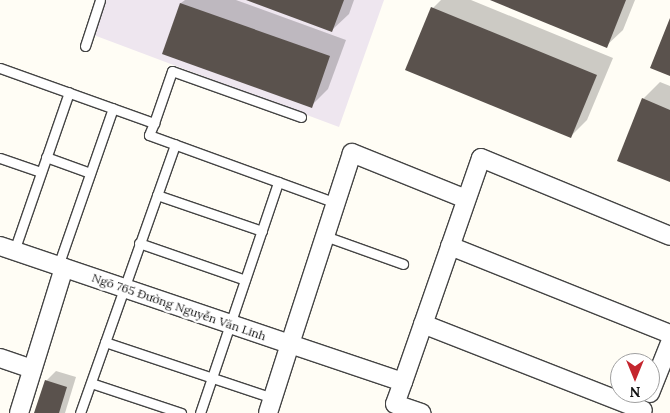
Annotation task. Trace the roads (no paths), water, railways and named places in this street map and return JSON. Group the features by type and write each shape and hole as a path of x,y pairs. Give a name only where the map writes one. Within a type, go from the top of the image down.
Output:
{"street":[{"path":"270,406 352,153 466,199"},
{"path":"421,413 395,404 481,158 670,236"},
{"path":"450,246 670,334"},
{"name":"Ngõ 765 Đường Nguyễn Văn Linh","path":"7,249 403,382"},
{"path":"19,413 61,267"},
{"path":"423,324 642,412"},
{"path":"660,368 670,343"},
{"path":"0,358 32,369"}],"lane":[{"path":"85,46 100,0"},
{"path":"0,68 154,123"},
{"path":"301,117 172,71 149,135 336,203"},
{"path":"7,249 41,172 69,92"},
{"path":"61,267 90,173 113,108"},
{"path":"80,413 175,144"},
{"path":"46,157 90,173"},
{"path":"0,158 41,172"},
{"path":"200,413 278,182"},
{"path":"157,195 262,231"},
{"path":"325,236 402,264"},
{"path":"139,243 245,280"},
{"path":"105,342 212,378 270,406"},
{"path":"91,383 181,413"}]}
